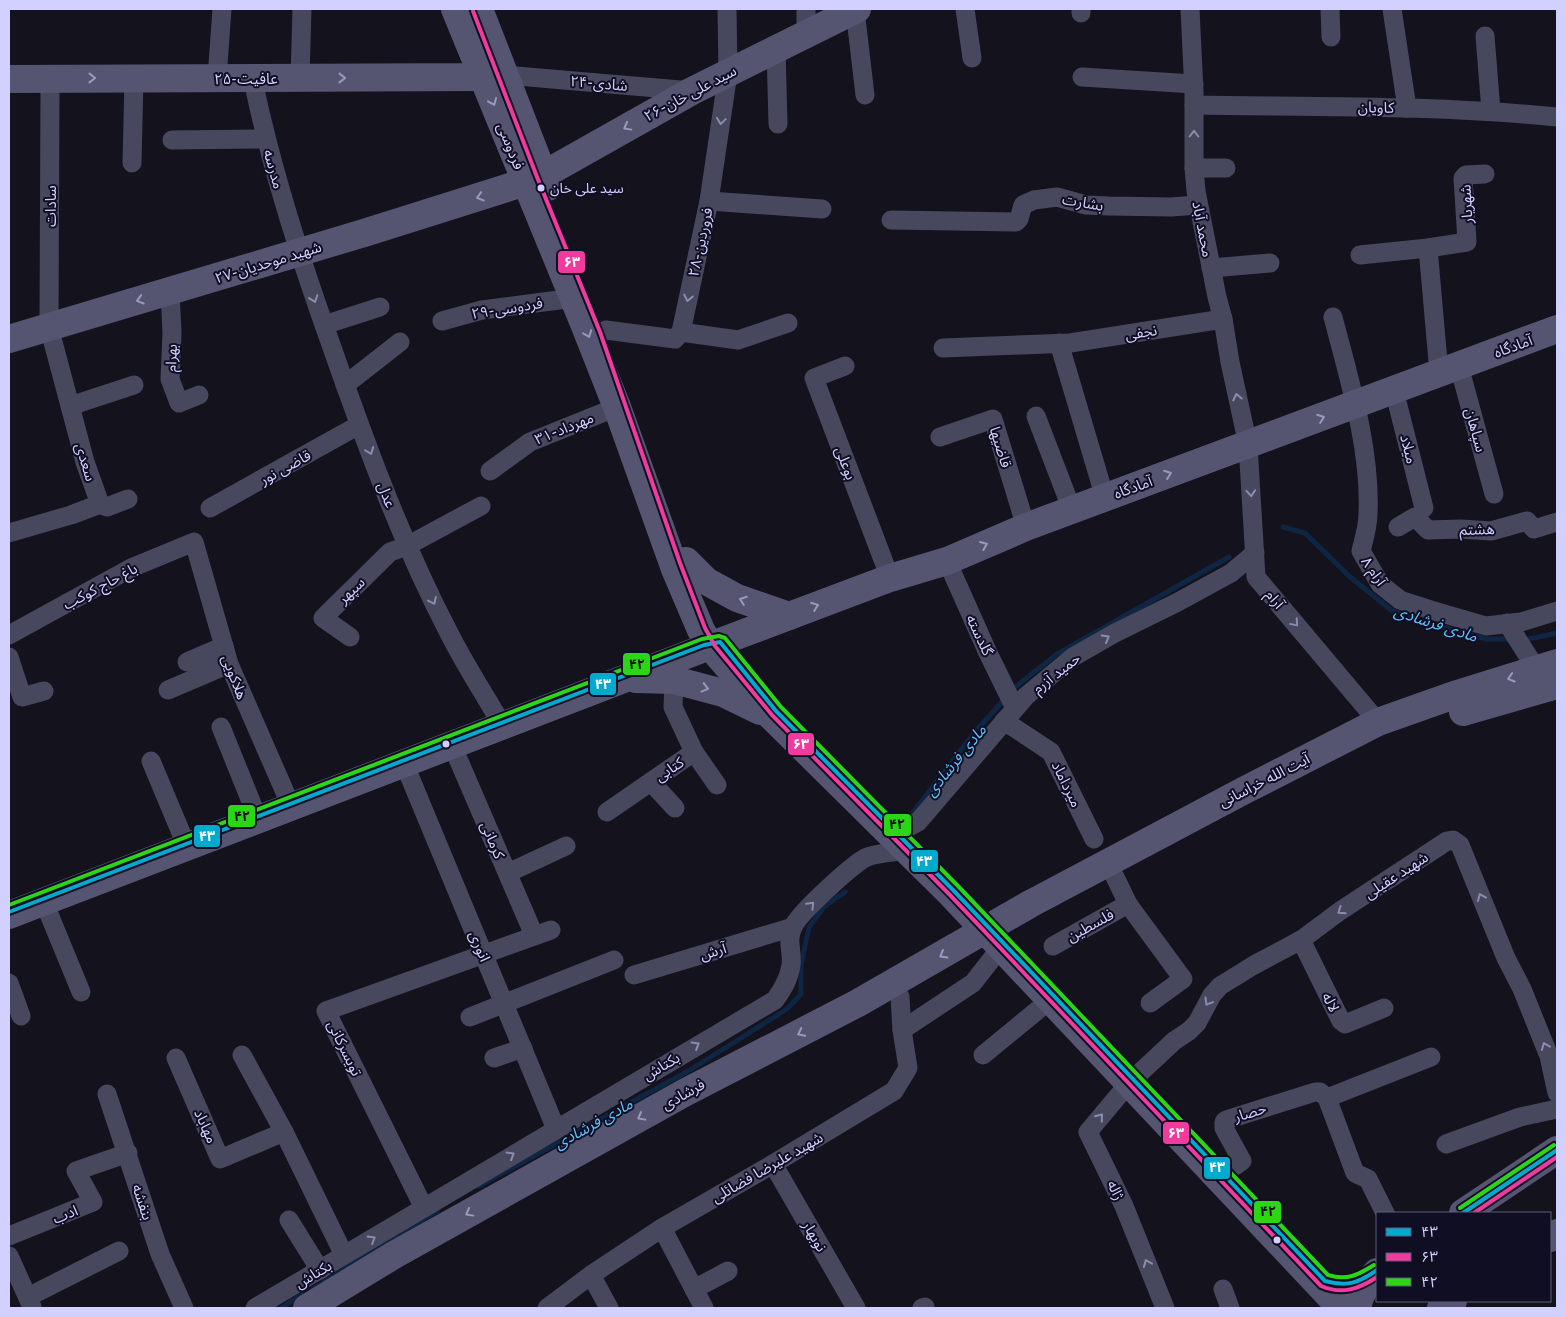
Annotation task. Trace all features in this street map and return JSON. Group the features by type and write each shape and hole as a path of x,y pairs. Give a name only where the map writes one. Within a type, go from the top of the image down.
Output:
{"main road":[{"name":"فردوسی","path":"455,9 495,76"},
{"name":"فردوسی","path":"479,9 495,76 535,178 574,298 617,407 675,569 701,630 715,644"},
{"name":"۲۶-سید علی خان","path":"535,178 692,91 776,49 806,21 856,9"},
{"name":"۲۵-عافیت","path":"9,79 495,76"},
{"name":"فردوسی","path":"535,178 606,330 686,562 711,626 715,644"},
{"name":"۲۷-شهید موحدیان","path":"9,339 535,178"},
{"name":"آمادگاه","path":"715,644 890,578 947,561 1026,527 1557,329"},
{"path":"686,562 706,581 736,598 788,616"},
{"path":"9,915 715,644 770,715 900,843 994,940 1341,1308"},
{"name":"آیت الله خراسانی","path":"994,940 1114,878 1378,722 1457,694 1551,673"},
{"name":"آیت الله خراسانی","path":"994,940 1047,895 1281,781 1386,737 1551,673"},
{"path":"622,679 674,680 723,693 770,715"},
{"name":"فرشادی","path":"307,1308 394,1255 745,1061 812,1028 893,984 994,940"},
{"path":"1464,1212 1557,1150"},
{"path":"1357,1308 1367,1283 1376,1273"},
{"path":"1376,1280 1373,1290 1373,1302 1376,1308"}],"street":[{"path":"217,78 222,9"},
{"path":"300,78 302,9"},
{"name":"۲۸-فروردین","path":"681,332 709,201 728,73 727,9"},
{"path":"856,9 865,95"},
{"path":"965,9 972,58"},
{"name":"محمد آباد","path":"1190,9 1194,84 1194,168 1198,205 1248,445"},
{"path":"1330,9 1331,37"},
{"path":"1392,9 1408,108"},
{"path":"1485,36 1491,110"},
{"path":"776,49 778,124"},
{"name":"۲۴-شادی","path":"495,76 692,91"},
{"path":"1082,77 1194,84"},
{"path":"132,163 134,78"},
{"name":"سادات","path":"49,327 50,85"},
{"name":"مدرسه","path":"254,85 265,139 298,252"},
{"name":"کاویان","path":"1194,105 1491,110 1557,117"},
{"path":"172,140 265,139"},
{"path":"1194,168 1226,168"},
{"name":"شهریار","path":"1360,255 1467,242 1463,178 1466,175 1485,174"},
{"name":"بشارت","path":"892,220 1016,222 1023,205 1034,200 1057,197 1086,205 1171,208 1198,205"},
{"path":"709,201 822,209"},
{"path":"1428,248 1449,370"},
{"name":"عدل","path":"298,252 359,425 407,546 449,634 502,725"},
{"path":"1211,268 1270,263"},
{"name":"بهرام","path":"170,291 172,333 170,379 179,403 199,395"},
{"name":"۲۹-فردوسی","path":"442,321 482,310 574,298"},
{"path":"324,325 380,307"},
{"path":"1333,317 1356,405"},
{"name":"نجفی","path":"943,348 1070,343 1223,319"},
{"path":"606,330 675,339 681,332 738,340 788,323"},
{"name":"سعدی","path":"49,327 85,462 100,504"},
{"path":"345,385 400,342"},
{"path":"1059,343 1105,498"},
{"name":"بوعلی","path":"845,366 814,378 890,578"},
{"name":"سپاهان","path":"1449,370 1494,494"},
{"path":"70,406 134,385"},
{"name":"میلاد","path":"1394,390 1424,508"},
{"name":"۸ آرام","path":"1356,405 1365,456 1368,514 1361,552 1380,584 1400,600 1486,626 1520,622 1557,611"},
{"name":"۳۱-مهرداد","path":"490,472 530,442 617,407"},
{"path":"1036,416 1072,510"},
{"name":"قاضیها","path":"940,437 993,419 1026,527"},
{"name":"قاضی نور","path":"210,508 359,425"},
{"name":"آرام","path":"1248,445 1256,577 1378,722"},
{"path":"9,533 100,504 107,507 128,499"},
{"path":"407,546 481,506"},
{"name":"هشتم","path":"1398,527 1415,517 1428,530 1462,529 1490,532 1527,521 1534,529 1557,522"},
{"name":"باغ حاج کوکب","path":"9,635 131,568 194,542"},
{"name":"هلاکویی","path":"194,542 226,655 292,806"},
{"name":"سپهر","path":"350,637 323,618 390,552 407,546"},
{"name":"حمید آزرم","path":"900,843 1026,696 1073,657 1231,573 1255,553"},
{"name":"گلدسته","path":"947,561 988,653 1010,715"},
{"path":"1507,623 1551,673"},
{"path":"187,662 226,655"},
{"path":"168,690 226,655"},
{"path":"9,656 22,697 44,691"},
{"name":"کتابی","path":"607,812 694,752 673,707 674,680"},
{"name":"میرداماد","path":"1010,715 1051,752 1094,839"},
{"path":"221,727 258,819"},
{"name":"کرمانی","path":"452,744 508,873 542,932 484,954"},
{"path":"694,752 717,785"},
{"path":"151,761 187,847"},
{"name":"انوری","path":"404,763 556,1129"},
{"path":"651,782 676,808"},
{"name":"شهید عقیلی","path":"1129,1083 1174,1041 1190,1031 1197,1023 1212,995 1220,986 1300,940 1340,911 1447,841 1453,840 1460,845 1506,958 1522,988 1549,1056 1557,1093"},
{"path":"793,927 828,888 866,858 900,843"},
{"path":"508,873 566,846"},
{"path":"1114,878 1128,904 1183,979 1150,1003"},
{"path":"44,902 81,992"},
{"name":"فلسطین","path":"1053,946 1128,904"},
{"name":"آرش","path":"634,975 793,927"},
{"name":"بکتاش","path":"255,1308 775,1000 788,981 791,964 789,942 793,927"},
{"path":"902,1030 973,983 994,940"},
{"name":"لاله","path":"1300,940 1344,1024 1384,1008"},
{"name":"تویسرکانی","path":"424,1208 326,1011 484,954"},
{"path":"470,1017 614,960"},
{"path":"9,983 21,1016"},
{"name":"شهید علیرضا فضائلی","path":"547,1308 591,1275 662,1228 894,1091 908,1068 902,1030 900,997 893,984"},
{"path":"983,1054 1050,1000"},
{"path":"494,1058 522,1048"},
{"path":"242,1055 284,1132 344,1255"},
{"name":"حصار","path":"1235,1166 1242,1161 1224,1128 1226,1120 1315,1092 1320,1092 1327,1098 1431,1057"},
{"name":"مهاباد","path":"176,1058 220,1159 284,1132"},
{"name":"ژاله","path":"1129,1083 1088,1132 1124,1206 1165,1308"},
{"name":"بنفشه","path":"107,1094 160,1254 184,1308"},
{"path":"1327,1098 1355,1173 1368,1179 1384,1212"},
{"path":"1446,1144 1520,1117 1557,1109"},
{"name":"ادب","path":"9,1236 93,1202 76,1171 128,1153"},
{"name":"نوبهار","path":"773,1164 856,1308"},
{"path":"289,1220 320,1270"},
{"path":"662,1228 704,1308"},
{"path":"9,1256 30,1303 119,1251"},
{"path":"694,1289 728,1271"},
{"path":"591,1275 609,1308"},
{"path":"1223,1289 1230,1308"}],"waterway":[{"name":"مادی فرشادی","path":"1283,527 1305,533 1349,576 1391,610 1427,623 1486,639 1513,639"},
{"name":"مادی فرشادی","path":"1014,688 1057,654 1229,557"},
{"name":"مادی فرشادی","path":"1524,640 1557,633"},
{"name":"مادی فرشادی","path":"908,819 974,733 1002,702"},
{"name":"مادی فرشادی","path":"479,1186 690,1070 787,1009 801,994 801,965 809,927 825,906 845,892"},
{"name":"مادی فرشادی","path":"313,1289 437,1211"},
{"name":"مادی فرشادی","path":"281,1308 303,1294"}],"transit line":[{"name":"۶۳","path":"473,11 537,177 600,332 680,563 705,628 715,646 772,715 950,895 1321,1286 1336,1290 1350,1289 1364,1285 1376,1278"},
{"name":"۴۲","path":"9,905 702,639 719,636 725,638 781,707 959,887 1328,1275 1335,1277 1352,1276 1374,1265"},
{"name":"۴۳","path":"9,912 704,645 720,642 776,711 954,891 1325,1281 1340,1284 1353,1283 1376,1271"},
{"name":"۴۲","path":"1460,1208 1554,1145"},
{"name":"۴۳","path":"1464,1212 1557,1150"},
{"name":"۶۳","path":"1475,1212 1557,1157"}],"place":[{"name":"سید علی خان","path":"541,188"}]}
